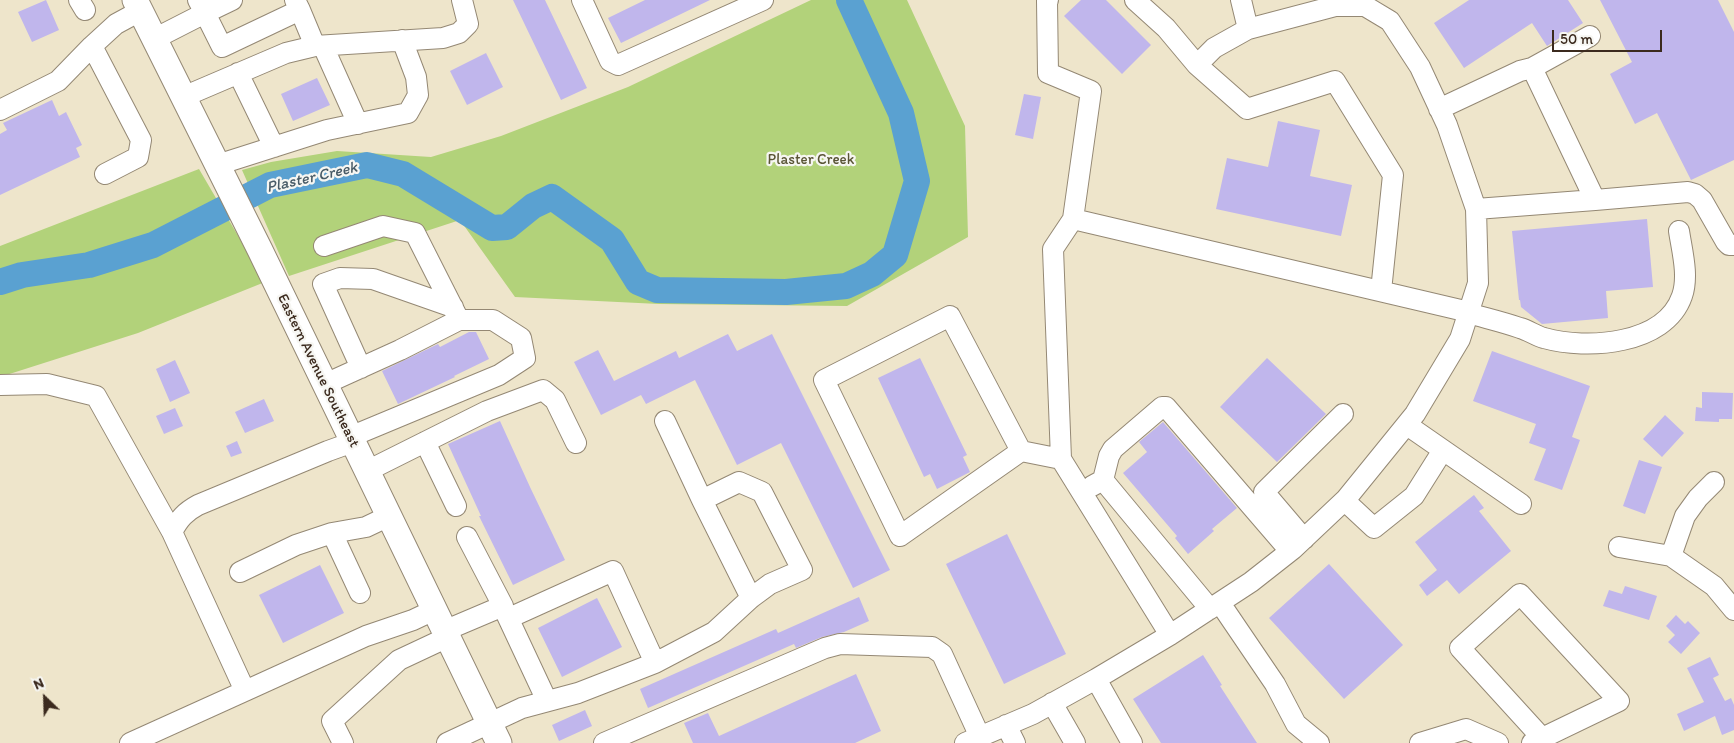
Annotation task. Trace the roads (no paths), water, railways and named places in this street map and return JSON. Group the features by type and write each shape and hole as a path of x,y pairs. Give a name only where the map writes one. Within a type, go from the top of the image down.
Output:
{"main road":[{"name":"Eastern Avenue Southeast","path":"138,5 495,733"}],"street":[{"path":"154,39 202,7 232,0"},
{"path":"182,96 286,53 319,46 443,38 459,33 468,24 462,0"},
{"path":"582,0 610,61 618,65 763,0"},
{"path":"1048,0 1048,73 1091,91 1073,219 1053,248 1061,460 1170,635"},
{"path":"1135,0 1166,28 1197,65 1247,109 1335,81 1394,175 1380,291"},
{"path":"1241,0 1248,29"},
{"path":"604,743 825,648 840,644 932,647 942,654 973,740 1010,734 1052,703 1170,635 1251,582 1297,545 1345,501 1416,414 1460,339 1478,283 1476,208 1447,125 1420,66 1390,20 1367,3 1338,3 1248,29 1214,48 1197,65"},
{"path":"0,110 58,80 92,46 138,5"},
{"path":"202,7 222,47 297,5 358,124"},
{"path":"1439,109 1520,71 1532,68 1590,36"},
{"path":"217,165 327,130 408,113 418,95 416,77 402,40"},
{"path":"92,46 140,140 138,157 105,174"},
{"path":"1532,68 1595,200"},
{"path":"238,73 274,147"},
{"path":"1476,208 1688,192 1695,194 1702,200 1726,242 1729,245 1734,245"},
{"path":"1073,219 1468,312 1521,328 1544,338 1576,342 1612,342 1635,336 1659,326 1673,313 1682,295 1685,278 1679,231"},
{"path":"324,246 383,226 415,233 456,314"},
{"path":"172,532 179,518 198,505 328,451 499,375 525,358 521,338 493,320 456,314 374,279 340,278 323,284 361,368"},
{"path":"325,384 400,350 456,314"},
{"path":"1021,451 950,316 824,380 900,536 1021,451 1061,460"},
{"path":"0,385 47,384 96,396 172,532 245,691"},
{"path":"367,471 487,411 543,390 555,400 576,443"},
{"path":"1082,492 1103,480 1109,456 1113,449 1162,408 1166,407 1297,545"},
{"path":"1297,545 1264,492 1343,414"},
{"path":"665,422 751,598"},
{"path":"1407,425 1521,504"},
{"path":"425,442 456,506"},
{"path":"1345,501 1374,528 1414,496 1443,450"},
{"path":"1103,480 1215,606 1275,684 1296,724 1319,743"},
{"path":"447,743 495,733 522,708 578,693 655,663 714,632 751,598 770,584 802,570 762,492 739,482 702,500"},
{"path":"1671,556 1685,516 1698,498 1714,482"},
{"path":"240,572 296,545 332,533 366,527 389,516"},
{"path":"332,533 360,593"},
{"path":"467,537 506,612 547,701"},
{"path":"1619,547 1671,556 1714,586 1734,610"},
{"path":"130,743 366,636 413,620 442,626 506,612 613,571 655,663"},
{"path":"1520,594 1619,701 1537,741 1460,648 1520,594"},
{"path":"343,743 332,721 399,660 442,626"},
{"path":"1096,679 1132,743"},
{"path":"1052,703 1075,743"},
{"path":"1420,743 1466,729 1498,743"}],"waterway":[{"name":"Plaster Creek","path":"0,282 22,275 89,265 153,245 270,185 367,165 403,174 492,228 507,227 533,206 552,197 612,240 638,282 657,290 786,292 846,286 872,274 895,255 917,181 901,113 849,0"}]}
